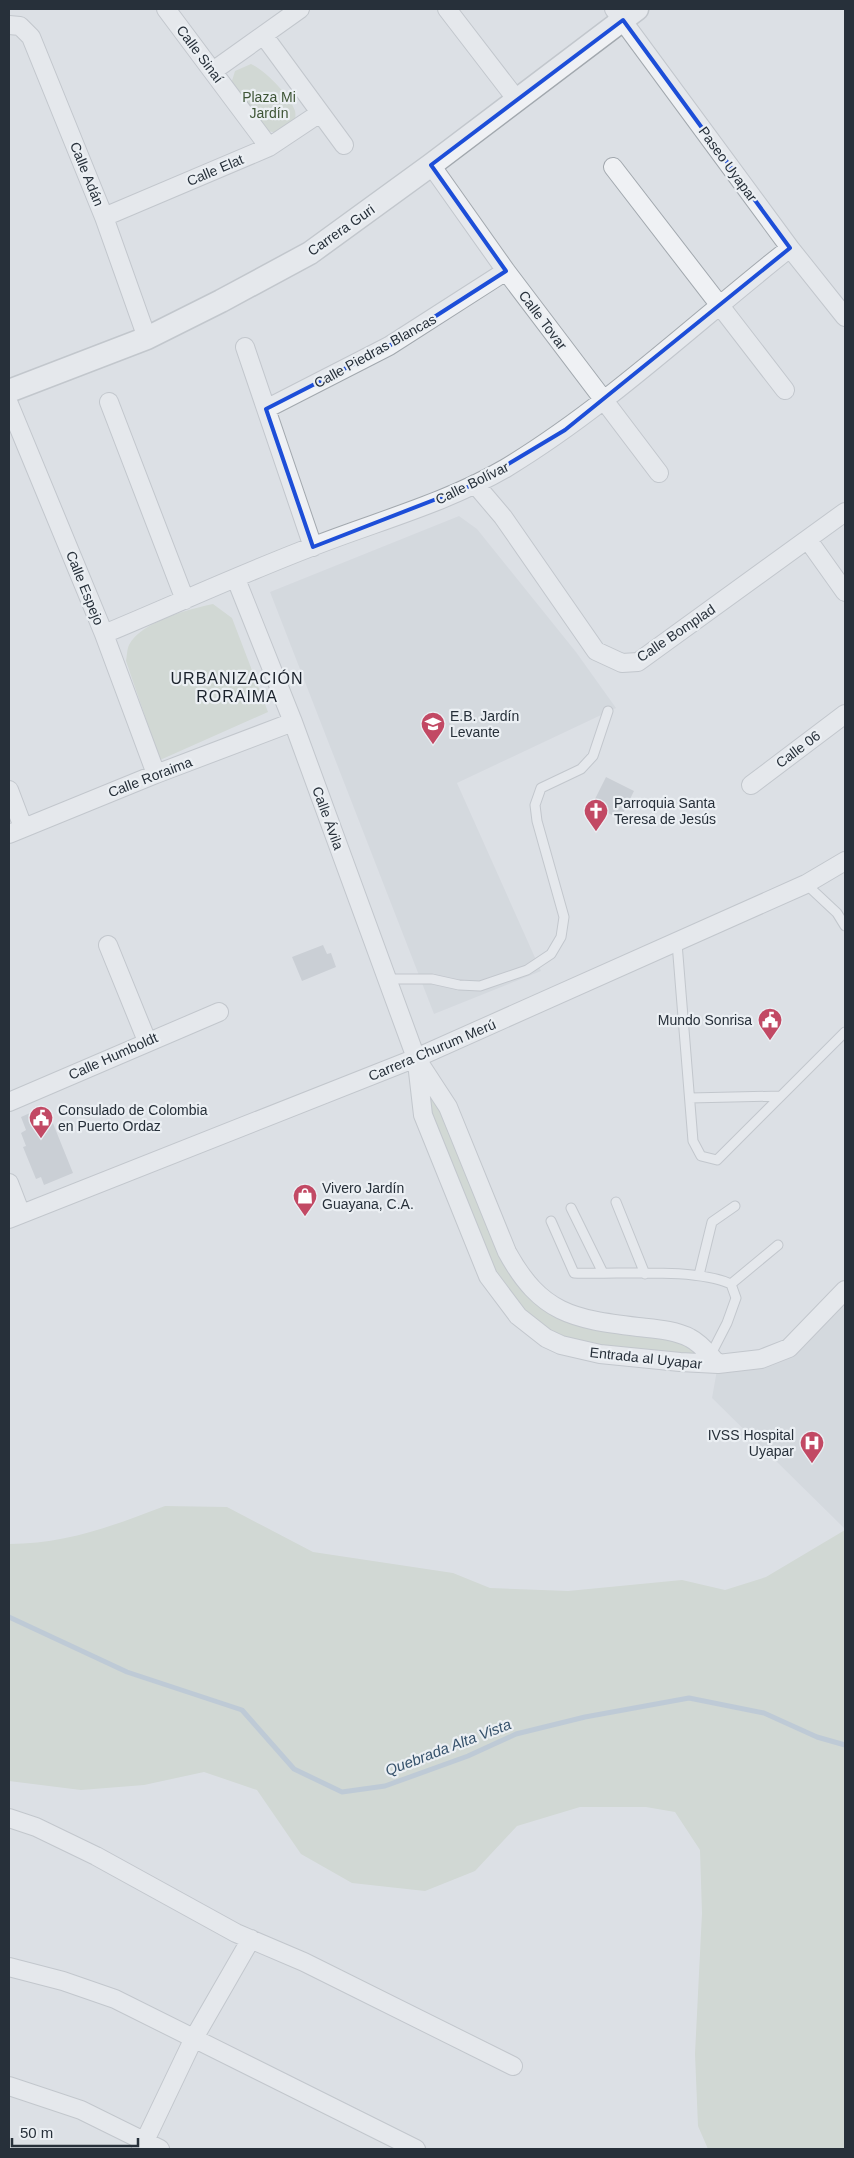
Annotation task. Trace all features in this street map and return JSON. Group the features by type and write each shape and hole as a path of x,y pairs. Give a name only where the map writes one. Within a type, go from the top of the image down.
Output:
{"street":[{"name":"Calle Sinaí","path":"166,9 269,147"},
{"path":"212,71 300,9"},
{"path":"447,9 518,100"},
{"name":"Carrera Guri","path":"9,391 147,338 221,301 310,252 518,100 625,12"},
{"name":"Paseo Uyapar","path":"625,12 790,248 845,317"},
{"name":"Calle Adán","path":"9,25 20,26 31,38 104,217 147,338"},
{"path":"264,36 344,145"},
{"name":"Calle Elat","path":"104,217 269,147 320,113"},
{"name":"Calle Tovar","path":"431,165 506,271 659,473"},
{"path":"613,167 720,303 785,390"},
{"name":"Calle Bolívar","path":"104,634 313,546 450,496 505,468 558,434 603,401 720,303 790,248"},
{"name":"Calle Piedras Blancas","path":"266,409 389,346 506,271"},
{"path":"244,347 313,546"},
{"path":"109,402 185,600"},
{"name":"Calle Espejo","path":"9,404 104,634 156,774"},
{"name":"Calle Bomplad","path":"475,484 503,517 596,651 622,663 638,662 845,512"},
{"path":"808,540 845,592"},
{"name":"Calle Ávila","path":"236,579 293,722 416,1058"},
{"name":"Calle 06","path":"751,785 845,714"},
{"name":"Calle Roraima","path":"16,830 293,722"},
{"path":"9,790 16,830"},
{"name":"Carrera Churum Merú","path":"15,1216 416,1058 806,884 845,860"},
{"path":"108,944 147,1041"},
{"name":"Calle Humboldt","path":"9,1102 218,1012"},
{"name":"Entrada al Uyapar","path":"416,1058 423,1115 468,1230 488,1276 518,1316 546,1338 576,1351 714,1360"},
{"name":"Entrada al Uyapar","path":"416,1058 448,1107 507,1252 529,1285 560,1311 595,1322 669,1330 690,1338 703,1347 714,1360"},
{"path":"9,1183 15,1216"},
{"path":"714,1360 760,1358 789,1348 845,1290"},
{"path":"9,1818 36,1827 96,1856 251,1939 304,1962 514,2066"},
{"path":"9,2086 81,2110 149,2147 194,2038 251,1939"},
{"path":"9,1967 88,1988 133,2007 416,2149"}],"lane":[{"path":"387,978 432,979 459,985 480,986 527,970 551,954 561,937 564,917 536,821 535,805 541,788 581,770 593,756 608,711"},
{"path":"806,884 837,913 844,924"},
{"path":"677,943 693,1141 702,1156 717,1160 845,1032"},
{"path":"690,1098 781,1096"},
{"path":"616,1202 646,1274"},
{"path":"699,1275 712,1222 735,1206"},
{"path":"571,1208 604,1274"},
{"path":"551,1221 572,1272 699,1275 720,1279 731,1284 736,1298 714,1360"},
{"path":"731,1284 778,1244"}],"highlighted area":[{"path":"623,20 790,248 565,430 475,484 313,547 266,409 389,346 506,271 431,165"}],"shaded area":[{"name":"E.B. Jardín Levante","path":"459,516 477,529 576,652 616,708 457,783 541,971 434,1014 270,592"},
{"name":"IVSS Hospital Uyapar","path":"845,1290 845,1529 712,1398 718,1364 775,1354"}],"green space":[{"name":"Plaza Mi Jardín","path":"251,64 257,67 283,91 292,105 295,112 295,123 283,134 267,131 231,84 235,71"},
{"path":"213,604 232,618 268,712 160,760 126,661 128,647 135,637 155,623 191,609"},
{"path":"416,1058 507,1252 543,1299 669,1331 718,1364 577,1351 505,1301 423,1115"},
{"path":"165,1506 227,1507 313,1552 453,1573 490,1588 568,1591 682,1580 725,1590 766,1577 845,1530 845,2149 708,2149 698,2126 695,2054 702,1913 700,1850 675,1812 646,1807 580,1807 517,1826 475,1871 425,1891 352,1883 301,1854 257,1790 204,1772 144,1785 81,1790 9,1781 9,1544 50,1541 69,1537 107,1527"}],"building":[{"path":"606,777 634,791 620,819 592,805"},
{"path":"323,945 327,954 331,953 336,967 302,981 292,957"},
{"name":"Consulado de Colombia en Puerto Ordaz","path":"46,1106 73,1173 44,1185 41,1177 36,1179 23,1147 26,1146 21,1133 26,1130 21,1117"}],"waterway":[{"name":"Quebrada Alta Vista","path":"9,1617 127,1672 242,1710 294,1769 342,1792 385,1786 468,1756 516,1734 585,1717 689,1698 764,1713 817,1737 845,1745"}],"place":[{"name":"E.B. Jardín Levante","path":"433,745"},
{"name":"Parroquia Santa Teresa de Jesús","path":"596,832"},
{"name":"Mundo Sonrisa","path":"770,1041"},
{"name":"Consulado de Colombia en Puerto Ordaz","path":"41,1139"},
{"name":"Vivero Jardín Guayana, C.A.","path":"305,1217"},
{"name":"IVSS Hospital Uyapar","path":"812,1464"}],"district":[{"name":"URBANIZACIÓN RORAIMA","path":"237,687"}]}
